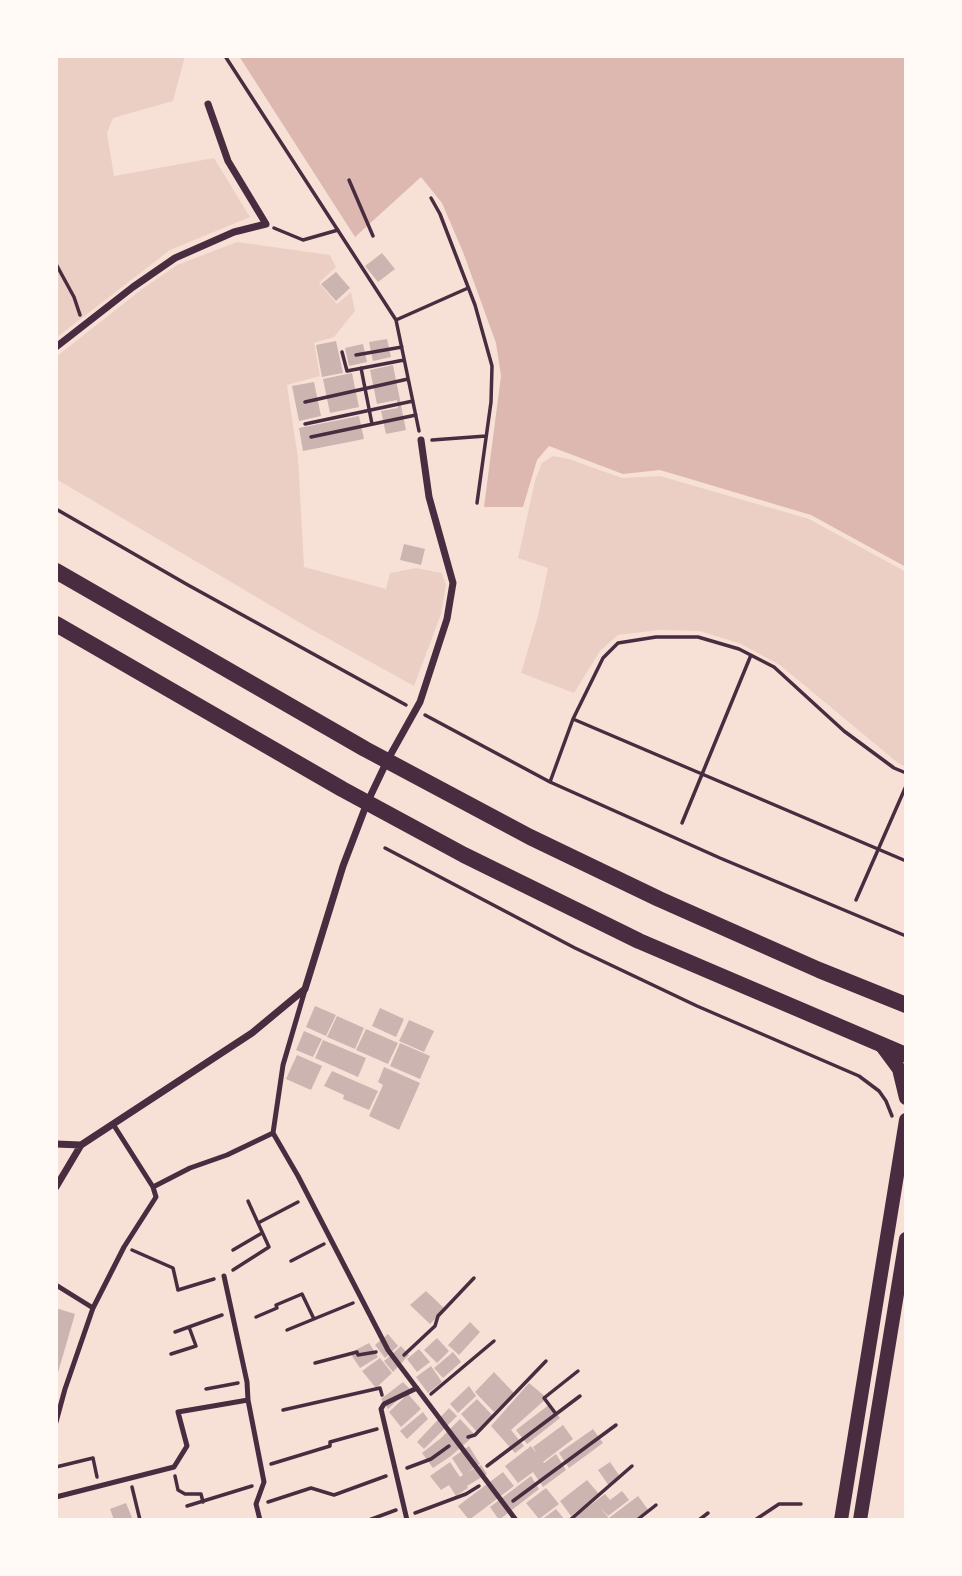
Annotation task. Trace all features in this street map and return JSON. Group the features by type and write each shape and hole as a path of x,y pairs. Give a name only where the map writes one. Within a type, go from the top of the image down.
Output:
{"main road":[{"path":"56,571 387,761 530,837 659,899 904,1004"},
{"path":"56,624 367,803 475,861 639,941 906,1055"},
{"path":"882,1046 897,1046 906,1040"},
{"path":"882,1046 899,1069 906,1098"},
{"path":"841,1520 900,1122"},
{"path":"860,1520 906,1239"}],"street":[{"path":"56,347 132,287 175,258 234,232 266,224 228,161 208,104"},
{"path":"56,1187 81,1145 252,1033 305,989 343,866 367,803 416,710 447,619 453,583 429,497 421,440"},
{"path":"56,1144 81,1145"}],"lane":[{"path":"305,989 282,1065 273,1133 309,1196 388,1350 516,1520"},
{"path":"56,1422 93,1308 124,1247 156,1197 153,1187 113,1124"},
{"path":"153,1187 190,1168 227,1155 273,1133"},
{"path":"224,1276 247,1382 248,1401 264,1482 256,1504 260,1520"},
{"path":"56,1285 93,1308"},
{"path":"407,1518 381,1409 384,1404 417,1388"},
{"path":"56,1497 174,1467 187,1446 178,1412 248,1401"}],"path":[{"path":"225,56 397,320 421,440 486,436"},
{"path":"349,180 373,236"},
{"path":"431,198 469,287 492,366 477,503"},
{"path":"266,224 303,240 338,230"},
{"path":"56,264 74,297 82,321"},
{"path":"397,320 469,287"},
{"path":"356,355 402,347"},
{"path":"342,352 347,371 404,360"},
{"path":"360,368 372,424"},
{"path":"305,402 408,379"},
{"path":"305,424 413,401"},
{"path":"310,437 416,415"},
{"path":"56,509 188,585 550,782 720,858 906,936"},
{"path":"550,782 573,719 603,658 618,643 656,637 698,637 739,649 774,667 844,731 894,768 906,773"},
{"path":"682,823 751,655"},
{"path":"573,719 906,861"},
{"path":"856,900 906,786"},
{"path":"385,848 564,942 660,988 859,1076 879,1091 900,1122"},
{"path":"258,1223 309,1196"},
{"path":"230,1272 269,1247 248,1201"},
{"path":"233,1250 262,1233"},
{"path":"291,1261 332,1240"},
{"path":"124,1247 173,1268 178,1290 224,1276"},
{"path":"398,1361 435,1326 438,1316 474,1278"},
{"path":"256,1317 302,1294 314,1319"},
{"path":"287,1329 362,1299"},
{"path":"175,1332 232,1312"},
{"path":"171,1354 196,1346 189,1327"},
{"path":"438,1388 494,1341"},
{"path":"315,1363 357,1352 358,1355 388,1350"},
{"path":"456,1440 475,1435 546,1361"},
{"path":"556,1414 544,1398 578,1371"},
{"path":"206,1390 247,1382"},
{"path":"282,1410 380,1388 384,1404"},
{"path":"480,1472 580,1396"},
{"path":"506,1507 616,1424"},
{"path":"268,1465 330,1446 330,1441 386,1427"},
{"path":"274,1500 311,1488 334,1495 431,1459 446,1449"},
{"path":"56,1468 93,1458 99,1486"},
{"path":"570,1520 632,1466"},
{"path":"175,1476 178,1490 185,1494 201,1494 203,1502"},
{"path":"130,1478 140,1520"},
{"path":"407,1518 466,1494 487,1481"},
{"path":"187,1506 264,1482"},
{"path":"755,1520 779,1504 801,1504"},
{"path":"638,1520 656,1505"},
{"path":"369,1520 404,1507"},
{"path":"699,1520 708,1513"}],"shaded area":[{"path":"56,56 185,56 173,101 113,118 107,133 114,176 214,158 250,217 170,250 56,338"},
{"path":"239,56 906,56 906,567 811,515 660,470 623,474 549,446 537,460 523,507 484,507 501,376 496,343 442,203 421,177 355,237"},
{"path":"237,242 330,255 336,267 319,283 337,304 351,292 355,311 334,337 314,343 320,376 287,385 298,458 304,567 386,589 390,573 416,568 442,573 446,585 441,614 414,686 309,628 56,479 56,357 177,265"},
{"path":"553,456 622,478 660,476 809,519 906,572 906,767 780,665 741,644 700,631 659,630 618,635 600,651 574,693 521,673 538,616 548,568 518,558 535,481 542,463"}],"building":[{"path":"382,253 395,269 378,282 365,266"},
{"path":"336,272 350,288 336,301 321,284"},
{"path":"387,339 391,357 373,361 369,342"},
{"path":"336,341 343,373 322,377 316,345"},
{"path":"363,344 367,362 349,366 345,348"},
{"path":"393,365 406,430 386,434 381,411 398,408 397,400 377,404 370,370"},
{"path":"352,373 359,407 330,413 323,379"},
{"path":"314,382 321,416 299,421 292,386"},
{"path":"359,416 364,439 303,451 299,428"},
{"path":"404,544 425,549 421,565 400,560"},
{"path":"315,1006 336,1015 326,1036 306,1027"},
{"path":"380,1008 404,1019 396,1037 372,1026"},
{"path":"337,1016 364,1028 355,1049 327,1037"},
{"path":"409,1020 434,1031 424,1052 399,1041"},
{"path":"366,1029 398,1043 388,1064 356,1050"},
{"path":"304,1031 322,1039 313,1057 296,1050"},
{"path":"323,1040 366,1058 358,1077 315,1058"},
{"path":"400,1043 430,1056 420,1079 390,1066"},
{"path":"297,1055 322,1066 311,1090 286,1079"},
{"path":"384,1067 420,1083 399,1130 369,1116 383,1085 378,1082"},
{"path":"332,1071 378,1091 369,1110 343,1099 344,1095 324,1086"},
{"path":"426,1291 445,1309 430,1324 410,1305"},
{"path":"56,1308 75,1314 57,1376 56,1376"},
{"path":"470,1322 480,1332 459,1355 448,1345"},
{"path":"388,1334 398,1346 385,1358 375,1345"},
{"path":"437,1338 449,1351 437,1363 424,1350"},
{"path":"369,1343 378,1357 360,1368 350,1353"},
{"path":"401,1346 409,1355 393,1372 384,1361"},
{"path":"419,1349 430,1362 417,1372 407,1359"},
{"path":"453,1352 461,1362 443,1378 434,1368"},
{"path":"380,1358 392,1373 376,1388 362,1371"},
{"path":"431,1366 442,1382 428,1393 416,1377"},
{"path":"494,1372 514,1393 494,1412 475,1392"},
{"path":"403,1382 410,1389 388,1409 381,1399"},
{"path":"529,1383 547,1398 511,1430 524,1446 515,1453 491,1426"},
{"path":"469,1386 476,1396 458,1413 450,1404"},
{"path":"408,1394 421,1409 401,1427 389,1412"},
{"path":"477,1399 493,1416 477,1432 461,1414"},
{"path":"550,1404 560,1418 527,1444 516,1430"},
{"path":"449,1408 457,1416 424,1449 417,1442"},
{"path":"423,1412 428,1419 407,1439 400,1431"},
{"path":"460,1419 475,1435 433,1468 422,1453"},
{"path":"563,1425 573,1439 543,1462 556,1454 566,1470 543,1487 533,1472 518,1483 505,1466 531,1446 537,1454 533,1447"},
{"path":"593,1429 603,1443 569,1468 559,1453"},
{"path":"469,1446 480,1464 466,1473 481,1465 487,1474 456,1496 449,1485 441,1490 430,1476 450,1462 460,1477 463,1475 452,1458"},
{"path":"610,1462 621,1478 609,1486 598,1470"},
{"path":"503,1472 514,1486 469,1520 458,1506"},
{"path":"531,1476 539,1489 499,1520 490,1507"},
{"path":"587,1480 599,1494 571,1516 560,1501"},
{"path":"546,1488 559,1504 539,1519 526,1503"},
{"path":"622,1491 629,1500 608,1516 600,1507 610,1520 573,1518 605,1494 610,1500"},
{"path":"638,1496 649,1511 637,1520 609,1518"},
{"path":"126,1503 133,1520 114,1520 110,1509"},
{"path":"556,1509 565,1520 541,1520"}]}
